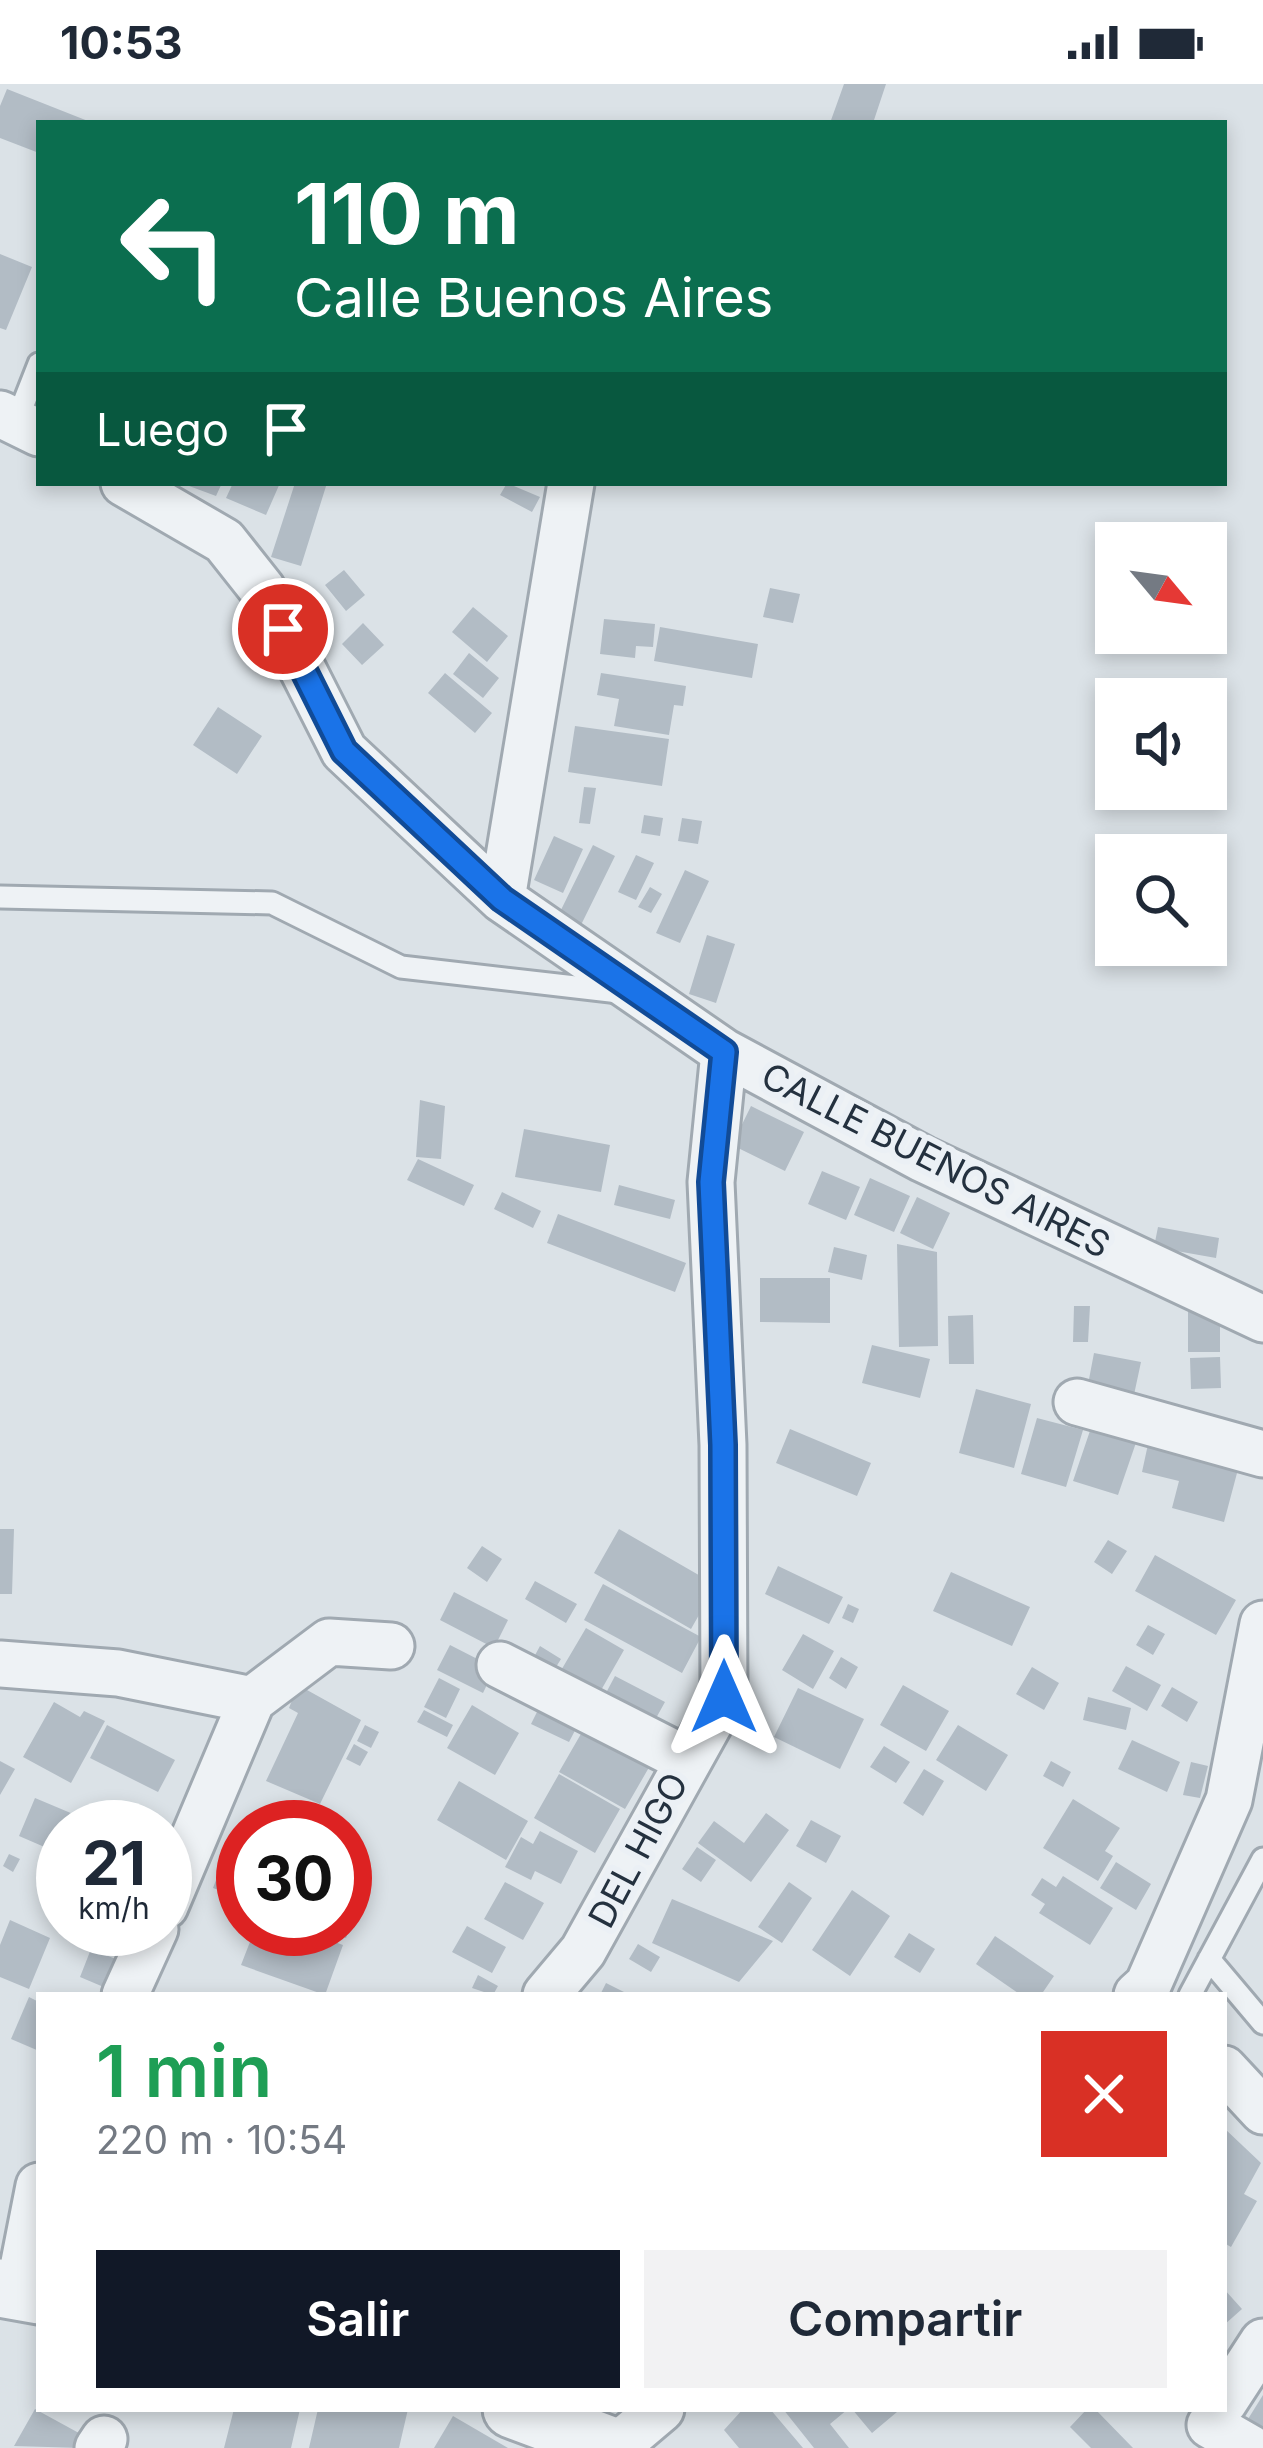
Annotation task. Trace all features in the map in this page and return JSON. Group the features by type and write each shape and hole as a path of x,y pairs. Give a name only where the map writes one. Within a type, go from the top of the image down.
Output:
{"street":[{"name":"CALLE BUENOS AIRES","path":"129,486 224,542 262,589 344,751 502,899 724,1052 923,1159 1263,1319"},
{"path":"502,899 571,486"},
{"name":"DEL HIGO","path":"549,1992 584,1951 724,1697 723,1445 711,1182 724,1052"},
{"path":"1077,1402 1263,1454"},
{"path":"1158,1992 1229,1800 1263,1624"},
{"path":"192,1842 252,1700 329,1642 391,1646"},
{"path":"0,1664 118,1673 252,1700"},
{"path":"500,1665 687,1760"},
{"path":"126,1992 143,1956"},
{"path":"1227,2071 1263,2111"},
{"path":"19,2292 36,2202"},
{"path":"1227,2399 1263,2342"},
{"path":"520,2412 615,2448 658,2412"},
{"path":"1213,2421 1250,2448"}],"lane":[{"path":"19,422 36,373"},
{"path":"0,897 272,903 401,967 640,995"},
{"path":"1160,1992 1209,1959 1263,1859"},
{"path":"1209,1959 1263,2024"}],"building":[{"path":"844,84 886,84 874,120 831,120"},
{"path":"7,89 85,120 36,120 36,152 0,138 0,106"},
{"path":"0,254 32,267 6,330 0,328"},
{"path":"189,486 221,486 216,496"},
{"path":"232,486 279,486 266,515 226,498"},
{"path":"294,486 326,486 301,566 271,557"},
{"path":"505,486 514,486 540,497 532,512 500,495"},
{"path":"344,570 365,595 346,611 325,585"},
{"path":"770,588 800,594 793,623 763,617"},
{"path":"473,607 508,636 487,662 452,632"},
{"path":"604,619 655,624 653,647 636,646 635,658 600,654"},
{"path":"363,623 384,645 362,665 342,644"},
{"path":"660,627 758,644 752,678 654,661"},
{"path":"469,653 499,678 483,698 453,674"},
{"path":"445,673 492,713 475,733 428,693"},
{"path":"601,673 686,686 683,706 674,705 669,735 614,726 619,699 597,695"},
{"path":"218,707 262,736 237,774 193,745"},
{"path":"575,726 669,739 662,786 568,772"},
{"path":"584,787 596,788 590,824 579,823"},
{"path":"644,815 663,818 660,836 641,833"},
{"path":"682,818 702,821 698,844 678,841"},
{"path":"554,836 583,849 563,893 534,880"},
{"path":"593,845 615,856 579,929 557,918"},
{"path":"636,855 654,863 636,900 618,892"},
{"path":"685,870 709,881 680,943 656,933"},
{"path":"650,887 662,894 651,913 638,907"},
{"path":"707,935 735,944 716,1003 689,994"},
{"path":"420,1100 445,1106 441,1159 416,1157"},
{"path":"751,1106 804,1132 785,1171 732,1145"},
{"path":"524,1129 610,1145 601,1192 515,1177"},
{"path":"418,1159 474,1185 464,1206 407,1180"},
{"path":"822,1171 860,1187 846,1220 808,1204"},
{"path":"870,1178 910,1196 894,1232 854,1215"},
{"path":"619,1185 675,1200 670,1219 614,1205"},
{"path":"502,1192 541,1211 533,1228 494,1209"},
{"path":"917,1197 950,1213 933,1249 900,1233"},
{"path":"558,1214 686,1263 675,1292 547,1243"},
{"path":"1158,1227 1219,1238 1216,1258 1154,1247"},
{"path":"897,1244 937,1252 938,1346 899,1347"},
{"path":"834,1247 867,1255 862,1280 828,1272"},
{"path":"760,1278 830,1278 830,1323 760,1322"},
{"path":"1188,1302 1220,1302 1220,1352 1188,1352"},
{"path":"1074,1306 1090,1306 1088,1342 1073,1342"},
{"path":"973,1315 974,1364 949,1364 948,1316"},
{"path":"872,1345 930,1359 920,1398 862,1383"},
{"path":"1094,1353 1141,1362 1132,1404 1086,1395"},
{"path":"1220,1357 1221,1388 1191,1389 1190,1358"},
{"path":"976,1389 1031,1404 1014,1468 959,1453"},
{"path":"1095,1416 1140,1431 1118,1495 1073,1481"},
{"path":"1037,1418 1083,1430 1066,1487 1021,1474"},
{"path":"790,1429 871,1463 857,1496 776,1463"},
{"path":"1150,1435 1241,1458 1224,1522 1172,1508 1179,1481 1142,1472"},
{"path":"0,1529 14,1529 12,1594 0,1594"},
{"path":"619,1529 716,1585 691,1629 594,1573"},
{"path":"1108,1540 1127,1551 1112,1574 1094,1562"},
{"path":"482,1546 502,1559 487,1582 467,1568"},
{"path":"1155,1555 1236,1600 1216,1635 1135,1591"},
{"path":"778,1566 843,1597 829,1624 765,1594"},
{"path":"951,1572 1030,1607 1012,1646 933,1611"},
{"path":"535,1581 577,1604 566,1623 525,1599"},
{"path":"603,1584 701,1637 682,1673 584,1620"},
{"path":"454,1592 508,1620 494,1648 440,1620"},
{"path":"848,1604 859,1609 853,1623 842,1618"},
{"path":"1148,1625 1165,1634 1153,1655 1136,1645"},
{"path":"586,1628 624,1650 592,1706 553,1684"},
{"path":"803,1634 834,1651 813,1689 782,1670"},
{"path":"450,1645 495,1668 483,1693 437,1670"},
{"path":"540,1646 561,1659 548,1680 528,1668"},
{"path":"841,1657 858,1667 846,1689 829,1678"},
{"path":"1126,1666 1161,1685 1147,1711 1112,1691"},
{"path":"1032,1667 1059,1683 1044,1710 1016,1694"},
{"path":"615,1676 665,1702 655,1720 598,1708"},
{"path":"439,1678 460,1689 446,1718 424,1707"},
{"path":"298,1685 361,1720 322,1800 311,1800 266,1781 298,1713 289,1708"},
{"path":"903,1685 949,1711 926,1751 880,1725"},
{"path":"1172,1687 1198,1702 1187,1722 1161,1706"},
{"path":"798,1688 864,1719 840,1769 774,1737"},
{"path":"1088,1697 1131,1708 1126,1730 1083,1720"},
{"path":"543,1700 581,1719 569,1742 531,1724"},
{"path":"54,1702 80,1717 84,1711 105,1721 71,1783 23,1757"},
{"path":"472,1705 519,1733 495,1775 447,1748"},
{"path":"424,1710 453,1725 447,1737 417,1722"},
{"path":"589,1720 655,1757 625,1809 559,1772"},
{"path":"107,1725 175,1760 158,1792 90,1758"},
{"path":"365,1725 379,1732 371,1748 357,1741"},
{"path":"958,1725 1008,1755 986,1791 936,1760"},
{"path":"1132,1740 1180,1762 1167,1792 1118,1769"},
{"path":"354,1744 368,1752 360,1766 346,1759"},
{"path":"884,1746 910,1762 896,1783 870,1767"},
{"path":"0,1761 15,1769 0,1795"},
{"path":"1051,1761 1071,1772 1063,1787 1043,1776"},
{"path":"1191,1762 1208,1766 1200,1798 1183,1795"},
{"path":"924,1769 944,1781 923,1816 903,1803"},
{"path":"559,1774 620,1809 595,1853 534,1818"},
{"path":"459,1781 528,1821 506,1860 437,1820"},
{"path":"35,1798 40,1800 36,1800 36,1843 19,1836"},
{"path":"1073,1799 1120,1828 1105,1851 1113,1856 1098,1881 1043,1848"},
{"path":"766,1813 789,1830 751,1882 698,1843 714,1821 744,1843"},
{"path":"811,1820 841,1836 826,1863 796,1846"},
{"path":"540,1831 578,1851 561,1884 535,1871 531,1880 505,1867 521,1837 533,1844"},
{"path":"697,1847 716,1860 701,1882 682,1869"},
{"path":"9,1854 20,1859 13,1872 3,1866"},
{"path":"1116,1862 1151,1884 1136,1910 1100,1888"},
{"path":"1063,1876 1113,1908 1090,1945 1039,1913 1045,1904 1031,1895 1042,1878 1056,1887"},
{"path":"505,1882 544,1903 523,1940 484,1919"},
{"path":"789,1882 812,1898 782,1943 758,1927"},
{"path":"852,1890 890,1916 850,1976 812,1950"},
{"path":"672,1899 773,1941 739,1982 652,1943"},
{"path":"10,1920 36,1932 36,1956 43,1956 29,1989 0,1977 0,1945"},
{"path":"467,1926 506,1947 492,1973 452,1952"},
{"path":"909,1933 935,1949 920,1973 894,1957"},
{"path":"995,1936 1054,1976 1043,1992 1017,1992 976,1964"},
{"path":"638,1944 660,1957 651,1972 629,1959"},
{"path":"88,1956 118,1960 106,1988 80,1977"},
{"path":"244,1956 339,1956 326,1992 241,1965"},
{"path":"478,1975 498,1986 495,1992 472,1988"},
{"path":"606,1983 624,1992 602,1992"},
{"path":"29,1997 36,2000 36,2050 11,2039"},
{"path":"1227,2131 1261,2163 1244,2194 1257,2201 1231,2247 1227,2245"},
{"path":"1227,2292 1242,2309 1227,2322"},
{"path":"1263,2395 1263,2429 1248,2419"},
{"path":"35,2409 88,2438 82,2448 14,2446"},
{"path":"233,2412 299,2412 291,2448 224,2448"},
{"path":"317,2412 407,2412 399,2448 309,2448"},
{"path":"740,2412 773,2412 803,2448 739,2448 724,2430"},
{"path":"785,2412 844,2412 830,2424 849,2448 814,2448"},
{"path":"854,2412 897,2412 872,2433"},
{"path":"1084,2412 1098,2412 1133,2448 1091,2448 1070,2427"},
{"path":"453,2416 508,2448 434,2448"}],"route":[{"path":"283,629 344,751 502,899 724,1052 711,1182 723,1445 724,1697"}]}
